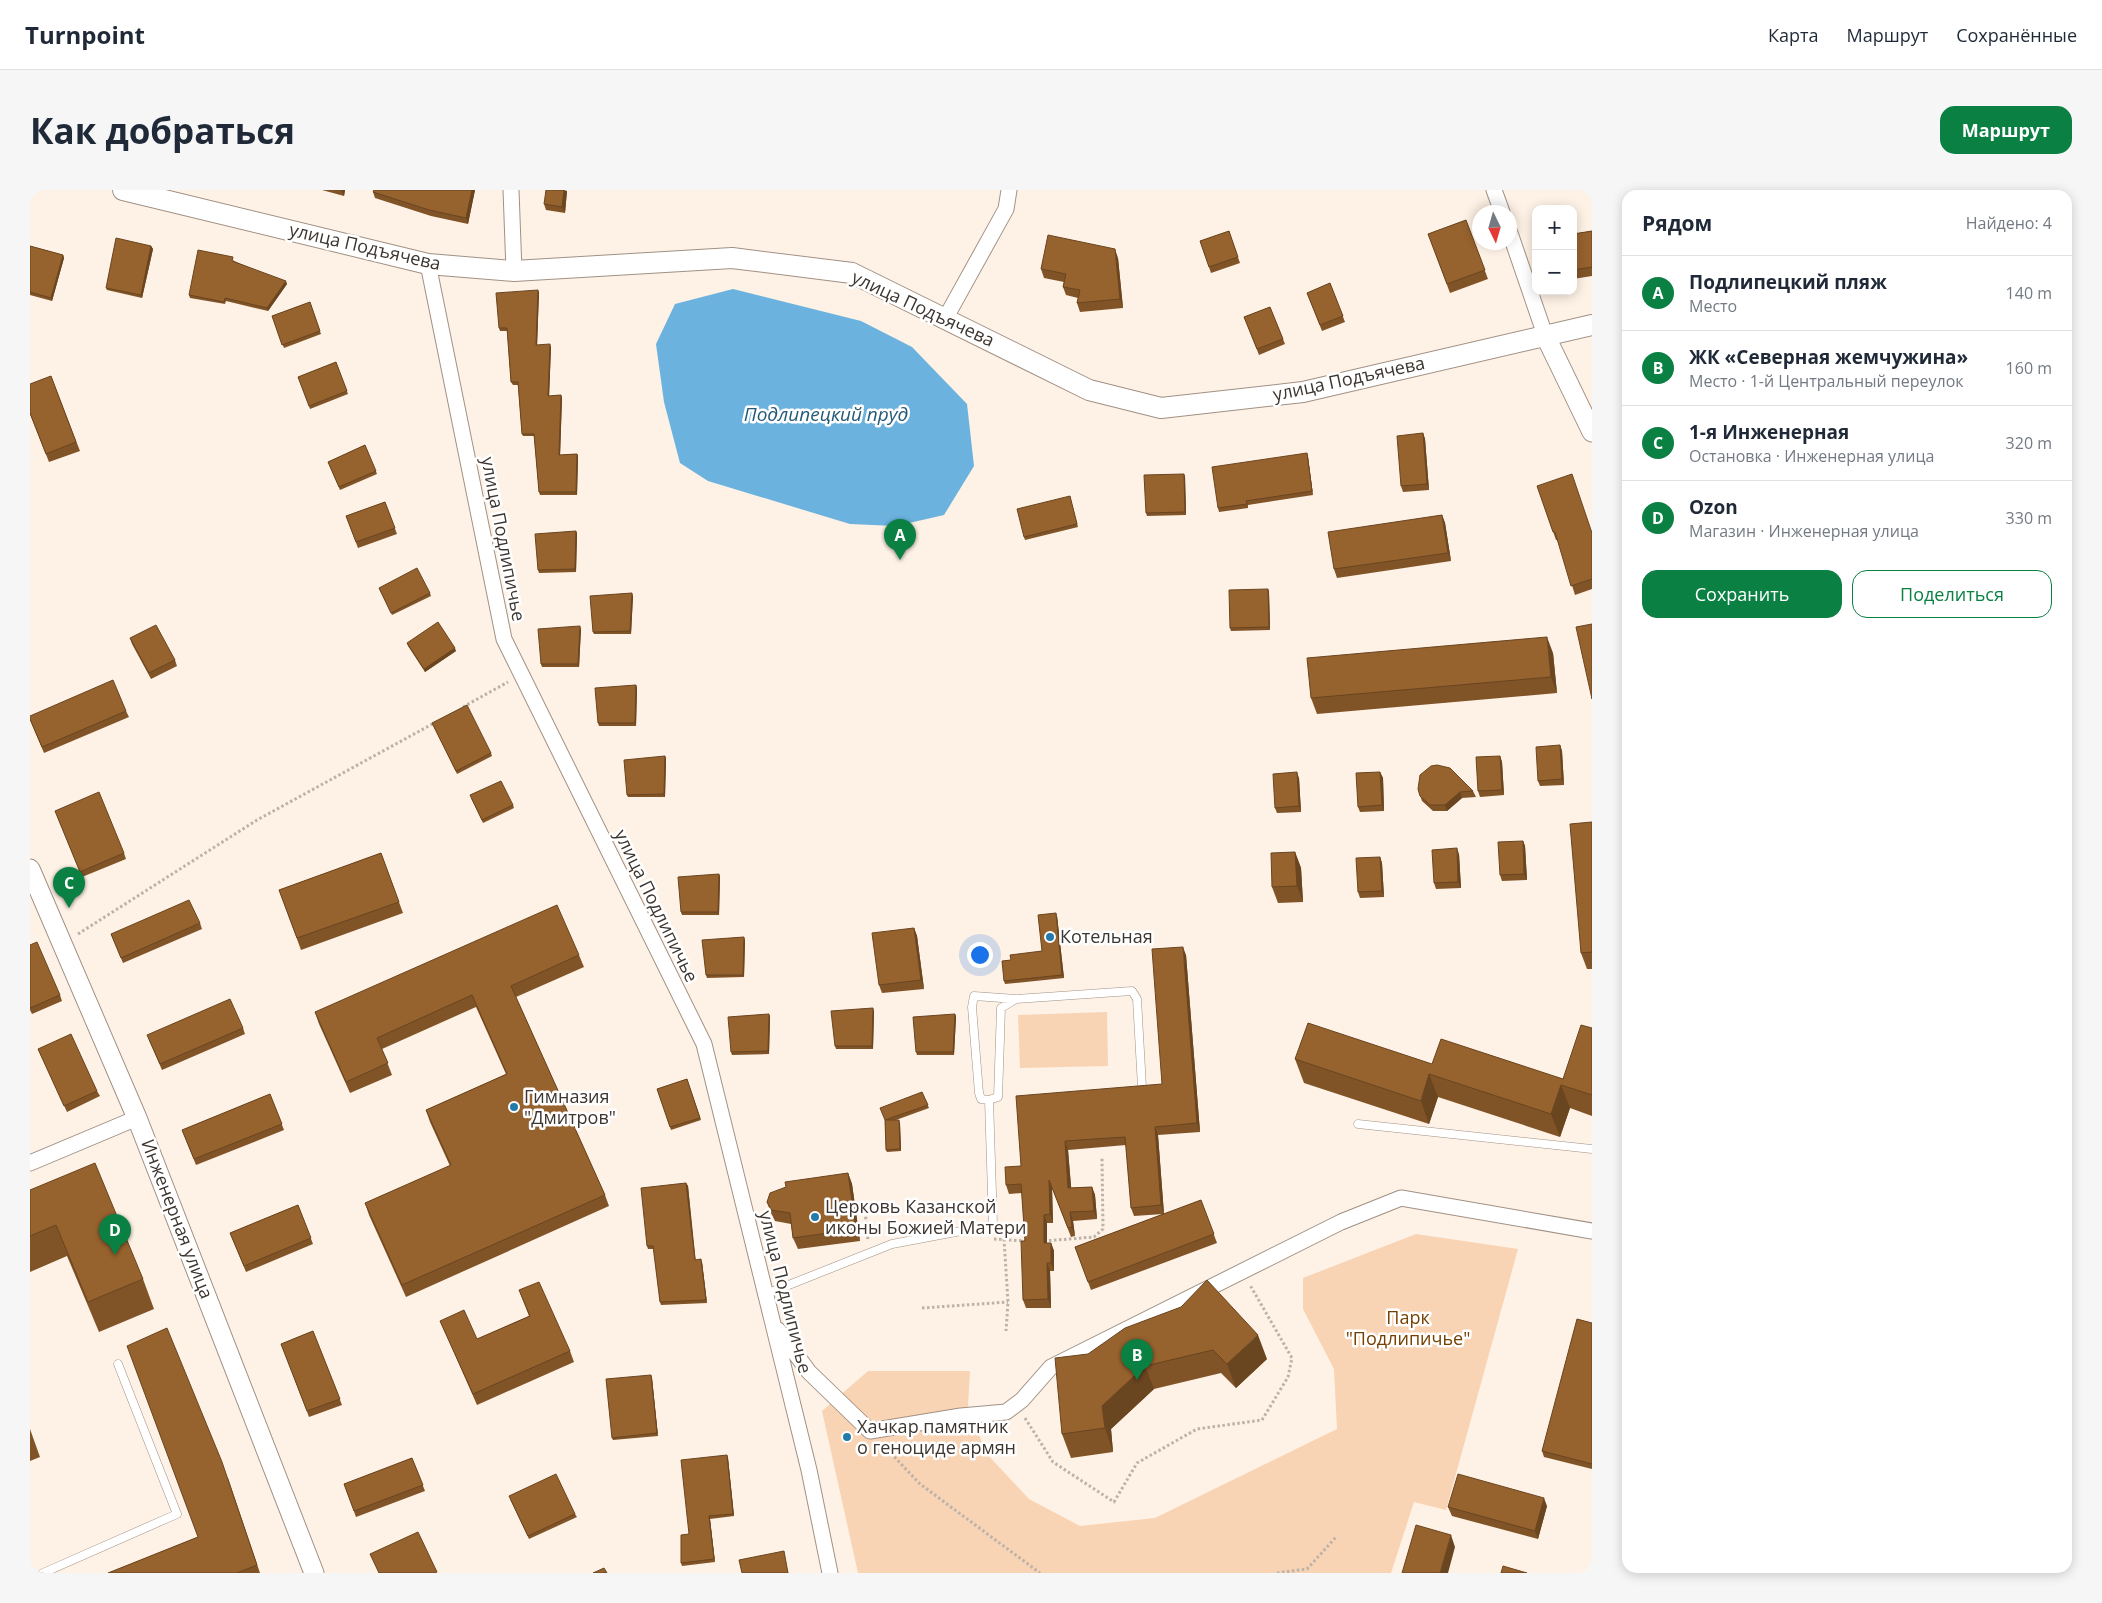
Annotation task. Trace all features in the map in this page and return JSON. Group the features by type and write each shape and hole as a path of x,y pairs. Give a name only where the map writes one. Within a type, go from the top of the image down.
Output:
{"main road":[{"name":"улица Подъячева","path":"123,190 428,264 514,271 732,258 852,273 1089,390 1161,408 1303,392 1592,325"}],"street":[{"path":"511,190 514,271"},
{"path":"945,319 1006,209 1010,190"},
{"path":"1494,190 1499,205"},
{"path":"1516,250 1545,335 1592,432"},
{"name":"улица Подлипичье","path":"428,264 504,639 704,1044 809,1470 830,1573"},
{"name":"Инженерная улица","path":"30,869 138,1118 314,1573"},
{"path":"30,1163 138,1118"},
{"path":"774,1324 809,1372 870,1431 961,1416 1006,1412 1022,1400 1051,1367 1342,1222 1401,1198 1592,1231"}],"lane":[{"path":"1016,999 1001,1008 998,1097 989,1100 981,1099 972,1007 974,996 1016,999 1132,990 1137,999 1142,1088"},
{"path":"766,1294 898,1243 993,1225 989,1100"},
{"path":"1358,1124 1592,1149"},
{"path":"43,1573 177,1514 118,1364"}],"path":[{"path":"462,708 522,675"},
{"path":"62,944 257,820 445,717"},
{"path":"1041,1241 1094,1236 1103,1229 1102,1158"},
{"path":"856,1212 865,1212 870,1253"},
{"path":"986,1239 1032,1241"},
{"path":"1004,1239 1008,1302 1006,1331"},
{"path":"1023,1414 1054,1462 1114,1502 1137,1463 1197,1429 1262,1420 1288,1377 1292,1358 1242,1272"},
{"path":"922,1308 1008,1302"},
{"path":"870,1431 920,1484 1040,1573"},
{"path":"1278,1573 1306,1569 1337,1536"}],"green space":[{"path":"1107,1012 1108,1066 1020,1068 1018,1015"},
{"name":"Парк \"Подлипичье\"","path":"1416,1234 1518,1249 1446,1510 1414,1502 1391,1573 858,1573 822,1411 868,1371 970,1371 968,1406 986,1453 1029,1499 1080,1526 1155,1518 1337,1429 1334,1369 1303,1309 1303,1278"}],"water":[{"name":"Подлипецкий пруд","path":"733,289 861,321 912,347 967,404 974,466 944,515 896,526 850,524 708,481 680,463 664,402 656,344 675,304"}],"building":[{"path":"374,190 472,190 466,218 429,210 373,192"},
{"path":"546,190 564,190 562,207 544,204"},
{"path":"1466,220 1472,236 1472,250 1477,250 1485,270 1447,284 1428,234"},
{"path":"1229,231 1238,257 1209,267 1200,241"},
{"path":"1592,231 1592,267 1577,269 1577,233"},
{"path":"1048,235 1115,249 1120,299 1077,303 1080,290 1063,287 1066,274 1041,269"},
{"path":"116,238 151,246 141,295 106,288"},
{"path":"30,246 63,255 51,298 30,292"},
{"path":"198,250 233,257 232,261 286,281 267,308 225,298 224,302 189,295"},
{"path":"1330,283 1343,316 1320,325 1307,293"},
{"path":"538,290 536,345 550,344 548,396 561,395 559,455 577,454 576,492 539,492 534,434 522,434 518,382 511,382 507,328 499,328 496,293"},
{"path":"310,302 320,331 282,345 272,316"},
{"path":"1270,307 1283,339 1257,349 1244,317"},
{"path":"336,362 347,391 309,406 298,377"},
{"path":"51,376 76,442 46,454 30,413 30,384"},
{"path":"1423,433 1427,484 1401,486 1397,436"},
{"path":"365,445 376,471 339,487 328,462"},
{"path":"1307,453 1312,491 1246,501 1247,504 1218,508 1212,467"},
{"path":"1184,474 1185,512 1146,513 1144,475"},
{"path":"1572,474 1592,533 1592,579 1571,586 1555,532 1553,532 1537,486"},
{"path":"1070,496 1077,524 1024,537 1017,509"},
{"path":"385,502 395,528 356,542 346,516"},
{"path":"1442,515 1448,553 1334,569 1328,532"},
{"path":"576,531 575,569 538,570 535,534"},
{"path":"417,568 430,593 391,613 379,588"},
{"path":"1268,589 1269,627 1230,628 1229,590"},
{"path":"632,593 630,631 593,632 590,596"},
{"path":"438,622 455,648 424,669 407,643"},
{"path":"1592,624 1592,699 1576,627"},
{"path":"156,625 175,660 149,673 130,638"},
{"path":"580,626 578,664 541,664 538,629"},
{"path":"1547,637 1551,677 1311,698 1307,658"},
{"path":"113,680 126,711 42,747 30,716"},
{"path":"636,685 635,723 598,723 595,688"},
{"path":"467,705 491,753 456,771 432,723"},
{"path":"1560,745 1562,779 1538,781 1536,747"},
{"path":"665,756 664,794 627,795 624,760"},
{"path":"1500,756 1502,790 1478,791 1476,757"},
{"path":"1437,765 1450,768 1473,791 1460,792 1445,805 1430,805 1420,796 1418,789 1420,775 1431,766"},
{"path":"1297,772 1299,806 1275,808 1273,774"},
{"path":"1380,772 1382,805 1358,807 1356,773"},
{"path":"501,781 513,805 482,820 470,795"},
{"path":"99,792 124,853 80,872 55,811"},
{"path":"1592,822 1592,952 1581,953 1570,824"},
{"path":"1523,841 1524,874 1500,875 1498,842"},
{"path":"1457,848 1458,882 1434,883 1432,850"},
{"path":"1295,852 1297,886 1272,887 1271,853"},
{"path":"381,853 399,902 297,938 279,890"},
{"path":"1380,857 1382,891 1358,892 1356,858"},
{"path":"719,874 718,912 681,912 678,877"},
{"path":"189,900 200,923 121,958 111,934"},
{"name":"Гимназия \"Дмитров\"","path":"557,905 579,955 511,986 605,1195 402,1285 365,1203 451,1165 426,1110 507,1074 472,995 377,1038 388,1063 346,1082 315,1012"},
{"name":"Котельная","path":"1056,913 1062,975 1004,981 1002,961 1011,960 1010,955 1042,951 1038,915"},
{"path":"914,928 921,980 879,985 872,933"},
{"path":"744,937 743,975 706,975 702,940"},
{"path":"37,942 60,995 30,1008 30,945"},
{"path":"1183,947 1197,1123 1155,1127 1161,1205 1131,1208 1125,1137 1065,1141 1068,1188 1092,1187 1094,1211 1070,1212 1072,1227 1068,1228 1049,1180 1050,1214 1044,1215 1044,1243 1051,1243 1051,1263 1047,1263 1048,1299 1023,1300 1021,1241 1025,1241 1021,1184 1006,1185 1005,1167 1021,1166 1016,1096 1162,1084 1152,949"},
{"path":"230,999 243,1028 160,1064 147,1035"},
{"path":"873,1008 872,1046 835,1046 831,1011"},
{"path":"769,1014 768,1051 731,1052 728,1017"},
{"path":"955,1014 953,1052 916,1052 913,1017"},
{"path":"1308,1023 1432,1064 1441,1039 1563,1079 1581,1025 1592,1028 1592,1095 1561,1085 1551,1114 1429,1074 1421,1101 1295,1059"},
{"path":"71,1034 97,1091 64,1106 38,1049"},
{"path":"687,1079 700,1118 670,1127 657,1089"},
{"path":"922,1092 928,1105 885,1120 880,1108"},
{"path":"270,1094 282,1124 194,1159 182,1130"},
{"path":"885,1120 899,1120 900,1149 886,1150"},
{"path":"95,1163 143,1279 88,1302 56,1225 30,1236 30,1190"},
{"name":"Церковь Казанской иконы Божией Матери","path":"848,1173 856,1229 793,1238 790,1213 771,1210 767,1202 770,1193 786,1187 785,1182"},
{"path":"686,1183 695,1260 701,1259 706,1300 660,1302 653,1246 647,1246 641,1188"},
{"path":"1201,1200 1214,1234 1088,1282 1075,1247"},
{"path":"298,1205 311,1238 244,1266 230,1233"},
{"path":"1207,1280 1258,1335 1227,1364 1213,1350 1145,1366 1102,1406 1105,1428 1062,1434 1055,1358 1088,1354 1125,1328 1181,1307"},
{"path":"539,1282 570,1351 473,1394 440,1321 464,1310 477,1339 530,1316 519,1290"},
{"path":"1577,1319 1592,1323 1592,1464 1542,1451"},
{"path":"167,1328 222,1462 257,1565 237,1573 108,1573 198,1537 127,1346"},
{"path":"313,1331 340,1399 307,1411 281,1344"},
{"path":"651,1375 657,1433 612,1438 606,1379"},
{"path":"727,1455 733,1514 709,1516 714,1559 681,1563 681,1535 689,1534 681,1460"},
{"path":"412,1458 423,1485 354,1511 344,1484"},
{"path":"556,1474 575,1514 528,1536 509,1496"},
{"path":"1458,1474 1544,1498 1535,1531 1448,1507"},
{"path":"1416,1525 1451,1535 1440,1573 1402,1573"},
{"path":"418,1532 437,1572 379,1573 370,1554"},
{"path":"784,1551 788,1573 742,1573 739,1560"},
{"path":"1503,1566 1527,1573 1501,1573"},
{"path":"604,1568 607,1573 593,1573"}],"place":[{"name":"Подлипецкий пляж","path":"900,560"},
{"name":"1-я Инженерная","path":"69,908"},
{"name":"Котельная","path":"1050,937"},
{"name":"Гимназия \"Дмитров\"","path":"514,1107"},
{"name":"Церковь Казанской иконы Божией Матери","path":"815,1217"},
{"name":"Ozon","path":"115,1255"},
{"name":"ЖК «Северная жемчужина»","path":"1137,1380"},
{"name":"Хачкар памятник о геноциде армян","path":"847,1437"}]}
